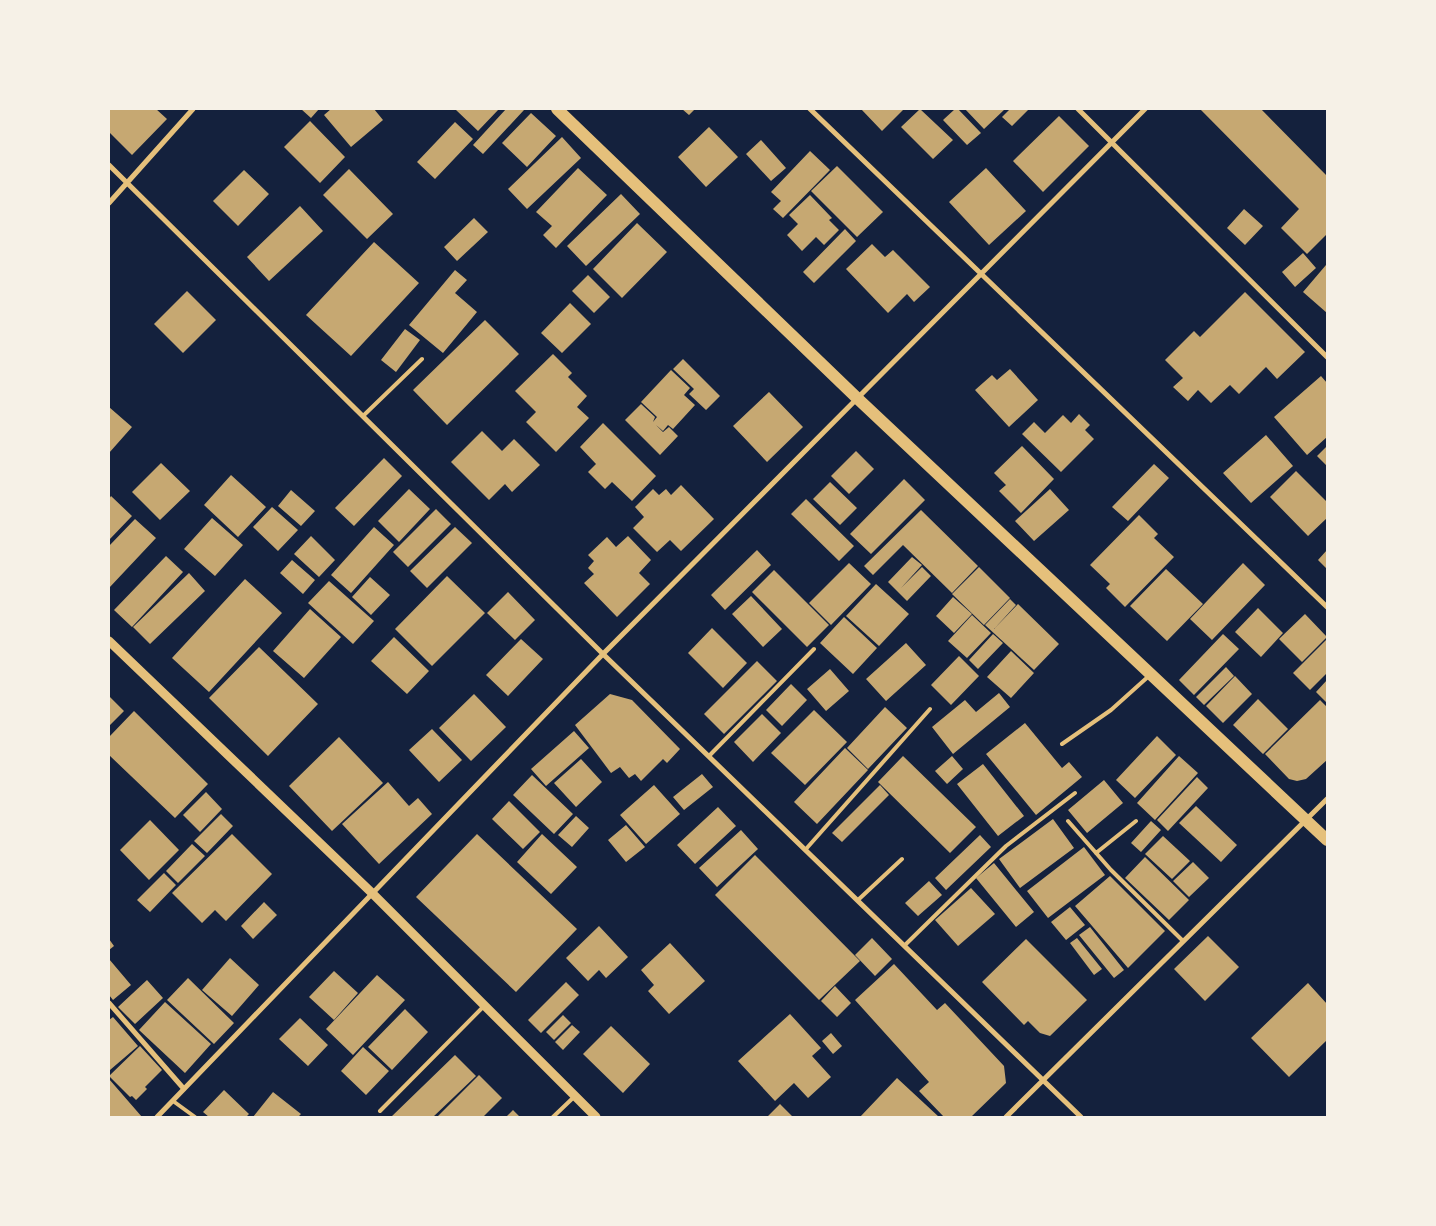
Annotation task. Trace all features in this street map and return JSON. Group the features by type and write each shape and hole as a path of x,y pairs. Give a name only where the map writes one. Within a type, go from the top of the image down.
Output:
{"main road":[{"path":"557,109 857,398 1307,819 1327,840"}],"street":[{"path":"109,203 193,109"},
{"path":"810,109 1327,607"},
{"path":"1078,109 1327,357"},
{"path":"157,1117 603,654 983,274 1111,141 1145,109"},
{"path":"109,164 603,654 1081,1117"},
{"path":"109,641 372,894 596,1117"},
{"path":"1006,1117 1042,1078 1327,799"},
{"path":"109,1003 184,1089"}],"lane":[{"path":"363,416 422,359"},
{"path":"710,756 814,649"},
{"path":"1062,744 1111,710 1151,674"},
{"path":"806,849 930,709"},
{"path":"905,945 1006,846 1075,793"},
{"path":"1096,853 1136,821"},
{"path":"1068,822 1183,941"},
{"path":"858,900 902,859"},
{"path":"380,1111 484,1006"},
{"path":"553,1117 575,1096"},
{"path":"173,1100 195,1117"}],"building":[{"path":"109,109 156,109 167,119 132,155 109,132"},
{"path":"301,109 319,109 311,118"},
{"path":"331,109 374,109 383,120 351,147 324,115"},
{"path":"457,109 499,109 478,131"},
{"path":"506,109 524,110 483,154 473,145"},
{"path":"682,109 695,109 689,115"},
{"path":"861,109 904,109 882,131"},
{"path":"920,109 953,140 933,159 901,127"},
{"path":"955,109 958,109 981,133 967,145 943,120"},
{"path":"965,109 1005,109 984,129"},
{"path":"1010,109 1029,109 1012,126 1002,117"},
{"path":"1200,109 1261,109 1327,176 1327,234 1307,254 1281,228 1299,209"},
{"path":"531,113 556,136 527,167 502,143"},
{"path":"1059,116 1089,146 1043,192 1013,161"},
{"path":"310,121 345,157 320,183 284,147"},
{"path":"455,122 473,139 435,179 417,162"},
{"path":"709,127 738,157 706,187 678,157"},
{"path":"562,137 581,158 527,209 508,189"},
{"path":"761,140 786,168 771,181 746,154"},
{"path":"810,151 830,170 783,218 773,209 781,201 771,192"},
{"path":"837,166 883,212 857,237 811,191"},
{"path":"578,168 607,195 556,248 543,235 552,226 536,212"},
{"path":"986,168 1026,211 989,245 949,202"},
{"path":"349,169 393,214 367,239 323,195"},
{"path":"244,170 269,194 238,226 213,201"},
{"path":"621,194 640,214 586,266 567,246"},
{"path":"810,195 832,218 829,220 839,230 824,245 816,237 802,251 787,235 798,224 789,215"},
{"path":"300,206 323,231 269,281 247,257"},
{"path":"1244,209 1263,226 1245,245 1227,228"},
{"path":"474,218 488,232 457,261 444,247"},
{"path":"637,223 667,252 622,298 593,269"},
{"path":"845,229 856,241 814,283 803,272"},
{"path":"374,242 419,283 351,356 306,315"},
{"path":"872,244 885,257 893,250 930,287 914,302 907,294 888,313 846,269"},
{"path":"1303,253 1316,268 1295,287 1282,272"},
{"path":"1326,265 1327,267 1327,313 1303,292"},
{"path":"455,270 467,280 455,293 477,312 443,353 409,325"},
{"path":"588,275 610,297 594,313 572,291"},
{"path":"187,291 216,320 183,353 154,324"},
{"path":"1245,292 1305,352 1277,379 1266,367 1239,394 1230,385 1211,403 1198,390 1188,401 1173,387 1183,378 1165,360 1194,331 1200,337"},
{"path":"570,303 591,324 562,353 541,333"},
{"path":"485,320 519,354 447,425 413,390"},
{"path":"405,329 420,340 396,372 381,360"},
{"path":"553,354 572,373 568,377 587,396 577,407 589,418 556,452 526,422 536,412 515,391"},
{"path":"683,359 720,396 706,410 689,394 694,389 673,369"},
{"path":"1010,369 1038,400 1009,427 975,390 992,375 997,380"},
{"path":"671,370 690,388 684,395 695,405 673,429 668,425 663,431 656,425 663,432 669,427 678,436 660,455 625,420 641,404 655,417 653,422 657,417 641,402"},
{"path":"1321,376 1327,383 1327,437 1307,455 1274,417"},
{"path":"769,392 803,427 767,462 733,426"},
{"path":"109,407 132,427 109,453"},
{"path":"1079,414 1090,425 1085,430 1094,439 1061,472 1022,434 1034,422 1045,433 1063,415 1071,423"},
{"path":"603,423 656,476 632,501 612,482 605,489 588,472 596,464 580,447"},
{"path":"482,431 502,451 514,439 540,465 512,492 505,484 489,500 451,462"},
{"path":"1266,435 1293,466 1251,503 1223,473"},
{"path":"1022,446 1054,479 1021,513 999,491 1006,485 994,473"},
{"path":"1327,446 1327,466 1317,456"},
{"path":"856,451 874,469 849,494 831,476"},
{"path":"384,458 402,476 354,526 335,508"},
{"path":"161,463 190,491 160,520 132,492"},
{"path":"1154,464 1169,478 1128,521 1112,507"},
{"path":"1296,471 1327,502 1327,518 1308,536 1270,497"},
{"path":"231,475 266,507 238,537 204,505"},
{"path":"904,479 925,500 871,554 850,534"},
{"path":"830,482 857,508 840,525 813,499"},
{"path":"681,485 714,519 681,551 670,540 657,552 633,528 644,517 635,507 653,489 659,495 666,489 671,495"},
{"path":"409,489 430,509 399,542 378,521"},
{"path":"1050,489 1069,510 1034,541 1015,521"},
{"path":"291,490 315,511 301,526 278,506"},
{"path":"111,496 132,516 109,540 109,499"},
{"path":"806,499 854,546 839,561 791,514"},
{"path":"272,507 298,530 278,551 253,527"},
{"path":"436,509 451,524 408,567 393,552"},
{"path":"921,510 978,566 952,593 903,545 873,575 864,566"},
{"path":"1139,515 1158,534 1154,538 1174,557 1125,607 1106,588 1110,584 1090,565"},
{"path":"212,518 243,545 215,576 184,549"},
{"path":"135,519 156,538 109,588 109,546"},
{"path":"374,527 394,545 351,593 331,575"},
{"path":"455,527 472,543 427,588 410,571"},
{"path":"311,536 335,560 319,577 294,554"},
{"path":"628,536 651,560 639,573 650,584 617,617 584,583 594,574 588,568 594,561 588,555 607,537 616,547"},
{"path":"757,550 771,565 725,610 711,595"},
{"path":"1327,550 1327,569 1318,560"},
{"path":"166,556 183,572 132,627 114,610"},
{"path":"912,557 922,565 901,588 922,567 931,576 907,601 888,582"},
{"path":"292,560 315,580 303,594 280,573"},
{"path":"849,563 871,584 831,625 809,603"},
{"path":"1243,563 1265,585 1212,640 1190,619"},
{"path":"979,567 1010,598 984,625 952,594"},
{"path":"1166,569 1203,604 1167,641 1130,606"},
{"path":"774,570 829,625 807,647 752,592"},
{"path":"189,573 205,591 150,644 133,627"},
{"path":"447,576 485,613 432,666 395,629"},
{"path":"370,577 390,595 371,615 352,597"},
{"path":"245,579 282,613 209,692 172,658"},
{"path":"329,581 374,621 353,644 308,603"},
{"path":"876,584 909,614 879,646 846,616"},
{"path":"508,592 535,620 515,640 487,613"},
{"path":"751,596 782,629 763,647 732,614"},
{"path":"953,597 972,614 954,633 936,616"},
{"path":"1010,599 1016,605 994,629 1018,604 1059,644 1034,670 985,625"},
{"path":"1258,608 1283,633 1261,657 1235,632"},
{"path":"310,609 341,637 304,678 273,651"},
{"path":"1305,614 1327,637 1302,662 1279,639"},
{"path":"972,615 991,633 967,658 948,641"},
{"path":"844,617 877,648 853,674 820,643"},
{"path":"712,628 747,663 723,688 688,653"},
{"path":"993,634 1003,643 978,669 969,660"},
{"path":"1223,634 1239,649 1194,695 1179,680"},
{"path":"394,637 429,671 407,694 371,661"},
{"path":"521,639 543,659 508,696 486,675"},
{"path":"1327,639 1327,673 1310,690 1293,673"},
{"path":"906,643 926,665 886,701 866,679"},
{"path":"259,647 318,704 268,756 209,698"},
{"path":"1011,651 1034,673 1011,698 987,677"},
{"path":"959,656 979,676 951,705 931,685"},
{"path":"757,661 777,681 724,734 704,714"},
{"path":"1226,667 1234,676 1204,705 1196,697"},
{"path":"830,669 849,691 826,711 807,689"},
{"path":"1235,676 1252,694 1223,723 1206,706"},
{"path":"1327,680 1327,703 1316,692"},
{"path":"791,684 807,700 782,726 766,710"},
{"path":"999,693 1010,707 953,754 932,727 965,700 976,712"},
{"path":"474,694 506,727 471,761 439,728"},
{"path":"610,694 632,700 680,749 667,763 663,759 641,781 635,774 629,778 620,767 611,773 575,725"},
{"path":"109,696 124,711 109,726"},
{"path":"1258,699 1288,729 1263,754 1233,725"},
{"path":"1320,700 1327,707 1327,760 1306,779 1297,781 1289,779 1265,754"},
{"path":"885,707 907,728 868,769 847,748"},
{"path":"814,710 847,742 805,785 771,753"},
{"path":"134,711 208,784 175,818 109,755 109,737"},
{"path":"762,714 781,733 753,762 734,742"},
{"path":"1025,723 1062,768 1069,762 1082,777 1036,815 986,754"},
{"path":"432,729 462,760 439,782 409,750"},
{"path":"574,731 589,748 546,786 531,769"},
{"path":"1157,736 1176,755 1135,798 1116,780"},
{"path":"339,737 383,783 332,831 289,786"},
{"path":"845,748 868,770 817,824 794,802"},
{"path":"903,756 976,827 950,853 878,782"},
{"path":"952,756 963,769 947,784 935,771"},
{"path":"1179,756 1198,773 1155,820 1137,803"},
{"path":"581,759 602,782 576,807 554,783"},
{"path":"983,764 1024,816 998,836 957,784"},
{"path":"702,774 713,787 684,810 673,797"},
{"path":"532,775 573,814 554,834 513,795"},
{"path":"1197,777 1208,788 1168,831 1157,820"},
{"path":"1104,780 1123,803 1087,833 1068,810"},
{"path":"388,782 409,806 418,798 432,814 379,864 342,824"},
{"path":"654,785 680,814 646,844 620,815"},
{"path":"880,785 889,795 842,842 832,833"},
{"path":"206,792 222,809 200,832 183,815"},
{"path":"509,801 540,832 523,849 492,819"},
{"path":"1196,806 1237,845 1221,862 1179,823"},
{"path":"718,807 736,826 695,864 677,845"},
{"path":"221,814 233,826 207,853 194,841"},
{"path":"576,816 589,828 572,847 558,835"},
{"path":"1053,819 1074,848 1020,888 999,859"},
{"path":"150,820 179,850 149,880 120,850"},
{"path":"1151,821 1161,830 1141,852 1131,843"},
{"path":"626,825 645,847 626,862 608,840"},
{"path":"741,830 758,849 717,887 699,868"},
{"path":"232,834 272,874 226,921 215,910 202,923 172,893"},
{"path":"477,834 577,929 516,992 416,897"},
{"path":"542,834 577,867 551,894 517,862"},
{"path":"980,835 991,847 946,890 935,878"},
{"path":"1163,836 1190,861 1172,879 1145,854"},
{"path":"192,844 205,856 178,883 166,871"},
{"path":"1084,847 1105,875 1048,918 1027,891"},
{"path":"755,855 860,961 819,1000 715,895"},
{"path":"1145,857 1189,900 1169,920 1125,878"},
{"path":"1193,862 1209,878 1189,897 1173,881"},
{"path":"994,863 1034,912 1016,927 976,878"},
{"path":"164,873 176,885 150,912 137,900"},
{"path":"1110,876 1165,931 1128,968 1075,906"},
{"path":"929,881 942,895 918,916 905,903"},
{"path":"971,888 995,914 958,946 935,920"},
{"path":"264,902 277,915 253,939 241,926"},
{"path":"1070,907 1085,925 1066,940 1051,922"},
{"path":"599,926 628,957 606,978 599,970 588,981 566,958"},
{"path":"1090,927 1124,970 1114,978 1079,935"},
{"path":"1208,936 1239,967 1205,1001 1174,969"},
{"path":"872,938 892,959 875,976 855,955"},
{"path":"1077,938 1102,969 1094,975 1070,943"},
{"path":"109,939 114,946 109,950"},
{"path":"1026,939 1087,1000 1050,1036 1040,1033 1028,1021 1024,1025 982,982"},
{"path":"670,943 705,981 669,1014 648,991 654,985 641,970"},
{"path":"230,958 259,985 232,1016 202,990"},
{"path":"109,959 131,985 113,1000 109,995"},
{"path":"894,964 937,1010 945,1003 1004,1066 1006,1083 971,1117 944,1117 919,1091 929,1082 855,1000"},
{"path":"334,971 358,993 334,1020 309,997"},
{"path":"377,975 405,1000 353,1055 326,1029"},
{"path":"188,978 234,1023 214,1044 167,1000"},
{"path":"147,980 163,998 135,1024 118,1007"},
{"path":"566,982 579,995 541,1033 528,1020"},
{"path":"1308,983 1327,1004 1327,1040 1289,1077 1251,1038"},
{"path":"835,986 851,1003 837,1017 821,1001"},
{"path":"165,1002 211,1044 185,1073 139,1030"},
{"path":"405,1009 428,1032 392,1070 368,1047"},
{"path":"790,1014 821,1048 812,1056 831,1077 808,1098 794,1083 775,1101 738,1061"},
{"path":"563,1015 571,1023 554,1040 546,1032"},
{"path":"113,1017 138,1046 110,1070 109,1020"},
{"path":"300,1018 328,1045 308,1066 279,1039"},
{"path":"572,1025 580,1032 563,1050 555,1042"},
{"path":"611,1026 650,1064 623,1093 583,1054"},
{"path":"831,1033 842,1046 833,1054 822,1041"},
{"path":"140,1046 162,1070 145,1087 147,1089 136,1100 132,1096 130,1097 109,1076"},
{"path":"363,1047 389,1071 366,1095 341,1071"},
{"path":"455,1055 476,1076 433,1117 391,1117"},
{"path":"479,1075 502,1098 483,1117 437,1117"},
{"path":"897,1078 939,1117 860,1117"},
{"path":"109,1079 142,1117 109,1117"},
{"path":"224,1090 249,1114 246,1117 209,1117 203,1112"},
{"path":"273,1092 301,1114 298,1117 253,1117"},
{"path":"780,1104 793,1117 767,1117"},
{"path":"513,1110 520,1117 506,1117"}]}
